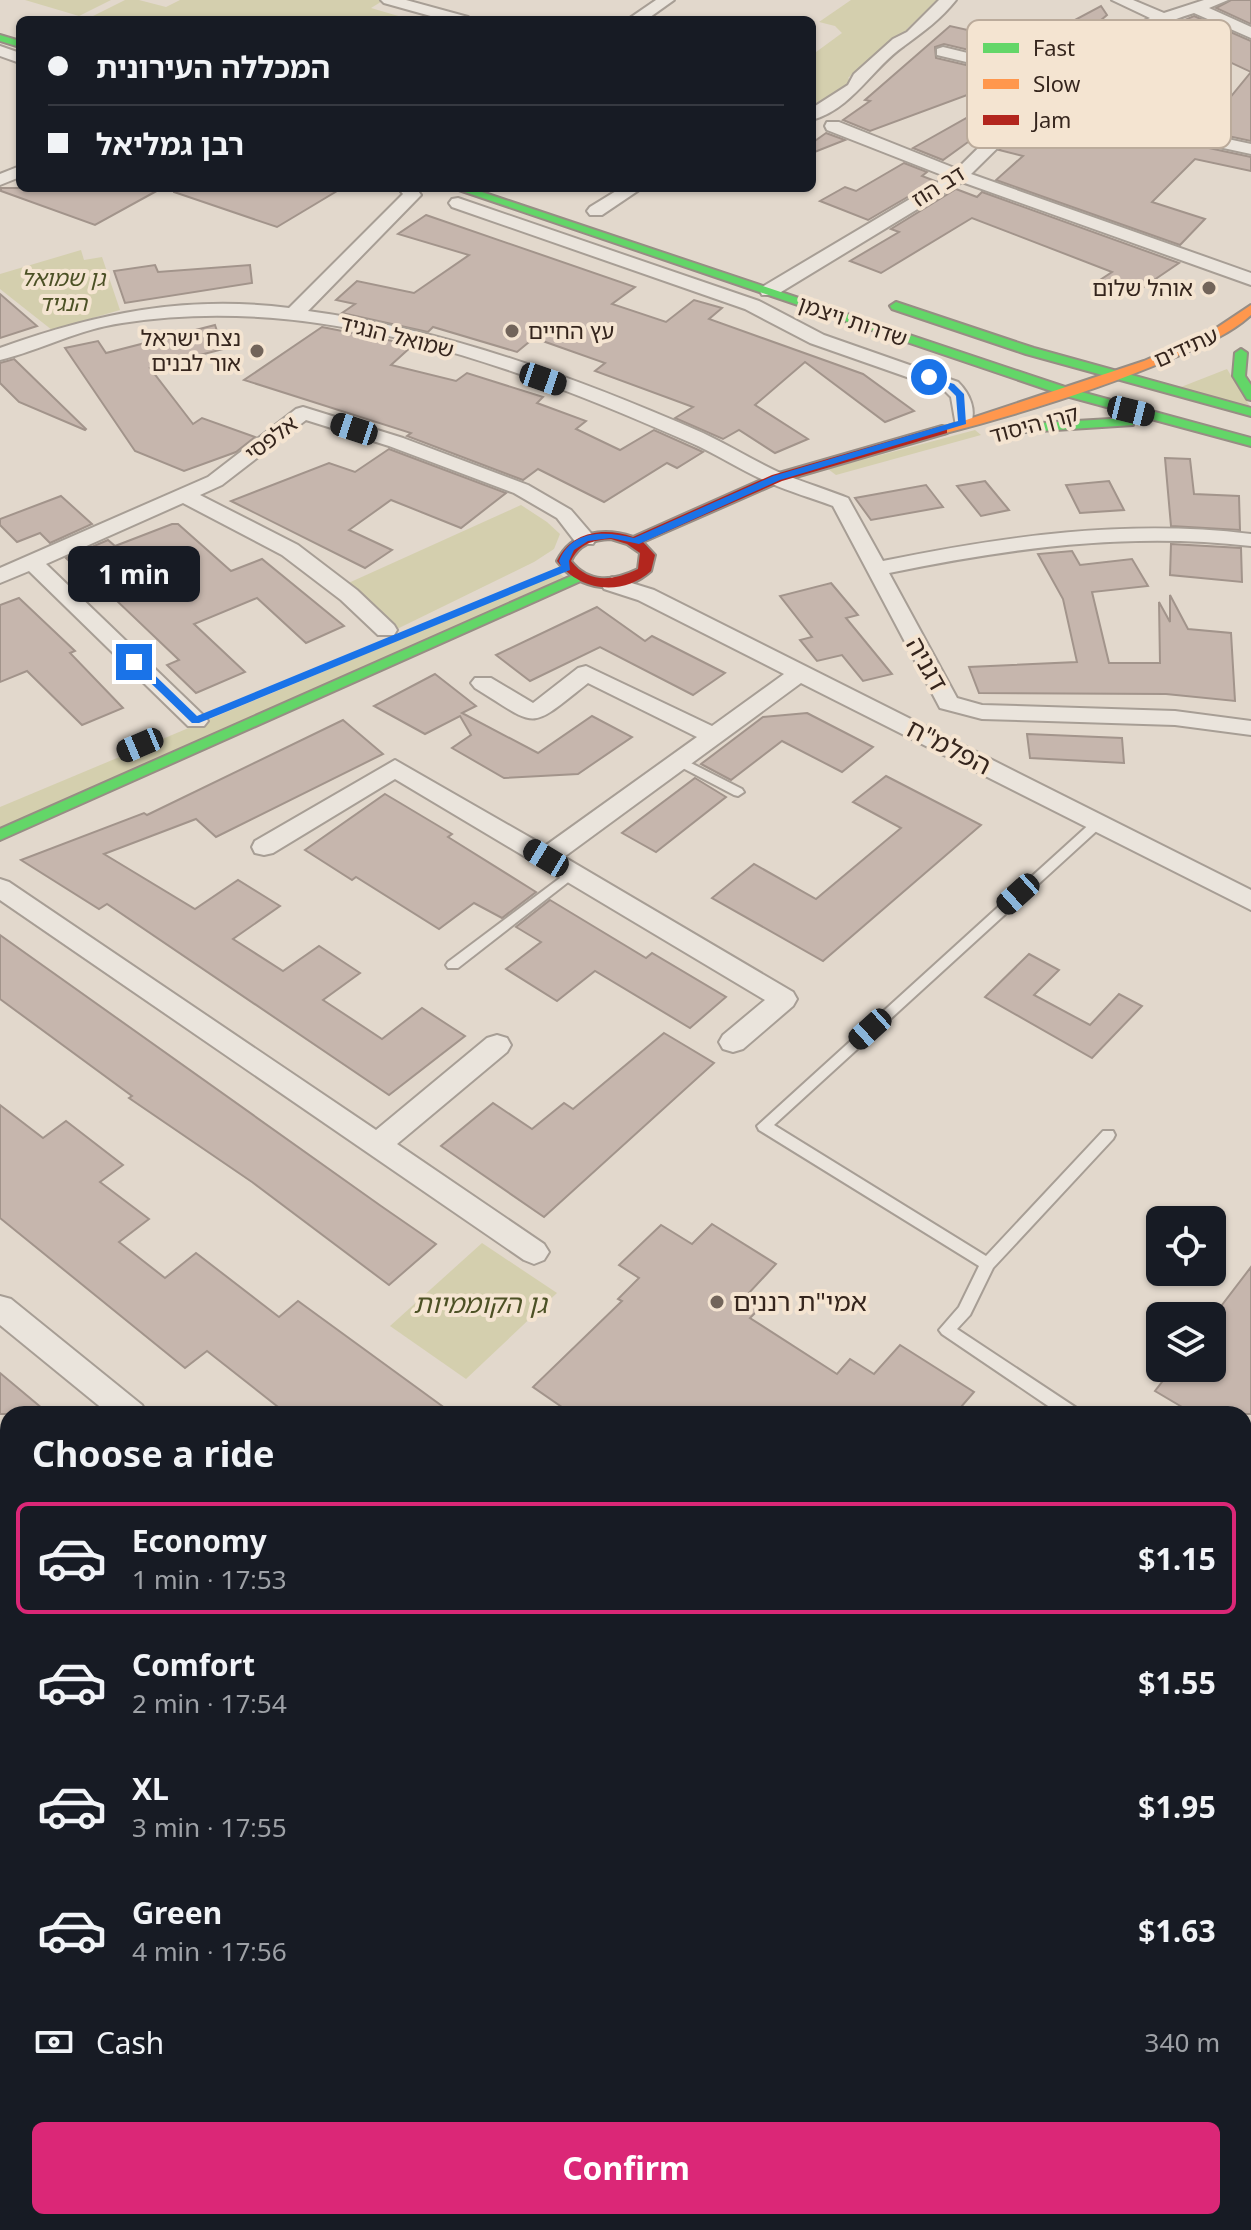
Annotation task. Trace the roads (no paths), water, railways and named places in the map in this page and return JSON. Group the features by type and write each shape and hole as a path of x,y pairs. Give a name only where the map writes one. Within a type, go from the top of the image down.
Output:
{"main road":[{"name":"שדרות ויצמן","path":"458,195 769,291 1070,393 1251,442"},
{"path":"574,205 627,220"},
{"name":"שדרות ויצמן","path":"775,267 826,283"},
{"name":"שדרות ויצמן","path":"884,303 1030,351 1251,412"},
{"name":"עתידים","path":"1070,393 1233,326 1251,309"},
{"path":"1030,351 1119,352 1233,326"},
{"path":"1239,351 1239,374 1244,390 1251,396"},
{"path":"965,359 993,373 1006,385 1009,397 1006,410"},
{"name":"עתידים","path":"1107,404 1184,374"},
{"name":"קרן היסוד","path":"635,541 777,478 1070,393"},
{"name":"קרן היסוד","path":"1001,434 1107,404"},
{"path":"1024,428 1128,422 1206,429"},
{"path":"744,513 804,489 904,461"},
{"path":"572,572 564,561 569,548 585,539 611,535 635,541 644,548 650,571"},
{"path":"0,835 572,572"},
{"path":"383,636 416,629 572,572 612,584"}],"street":[{"path":"389,0 448,16"},
{"path":"641,16 666,0"},
{"path":"816,112 854,88 860,77 899,42 913,35 948,0"},
{"path":"1120,0 1163,18"},
{"name":"דב הוז","path":"1159,20 1220,0"},
{"path":"1193,7 1222,20"},
{"path":"1231,24 1251,33"},
{"path":"943,52 967,58"},
{"path":"833,126 960,176 1251,279"},
{"path":"1231,145 1251,149"},
{"name":"דב הוז","path":"769,291 960,176 988,148"},
{"path":"296,312 409,192"},
{"path":"596,211 627,192"},
{"path":"458,195 752,305 817,339 951,386 961,396 963,422"},
{"name":"שמואל הנגיד","path":"0,354 73,328 124,316 191,310 296,312 438,344 516,369 627,408 700,439 777,478"},
{"name":"אלפסי","path":"0,576 215,481 303,413 396,442 521,489 564,514 585,539"},
{"name":"דגניה","path":"777,478 841,502 948,703 982,712 1175,718 1251,728"},
{"path":"184,495 290,550 349,595 383,636"},
{"path":"875,569 989,545 1077,534 1143,532 1251,540"},
{"path":"33,563 196,721"},
{"name":"הפלמ\"ח","path":"612,584 650,571 800,673 1251,901"},
{"path":"483,683 534,714 586,673 714,736"},
{"path":"546,858 800,673"},
{"path":"264,847 395,768 784,999 733,1042"},
{"path":"0,888 534,1252"},
{"path":"377,1145 497,1045"},
{"path":"0,1308 121,1406"}],"lane":[{"path":"681,762 738,792"},
{"path":"987,1264 764,1126 1098,823"},
{"path":"453,965 572,873"},
{"path":"1060,1406 947,1330 965,1311 987,1264 1108,1135"}],"place":[{"name":"אוהל שלום","path":"1209,288"},
{"name":"עץ החיים","path":"512,331"},
{"name":"נצח ישראל אור לבנים","path":"257,351"},
{"name":"אמי\"ת רננים","path":"717,1302"}],"park label":[{"name":"גן שמואל הנגיד","path":"63,290"},
{"name":"גן הקוממיות","path":"480,1304"}]}
